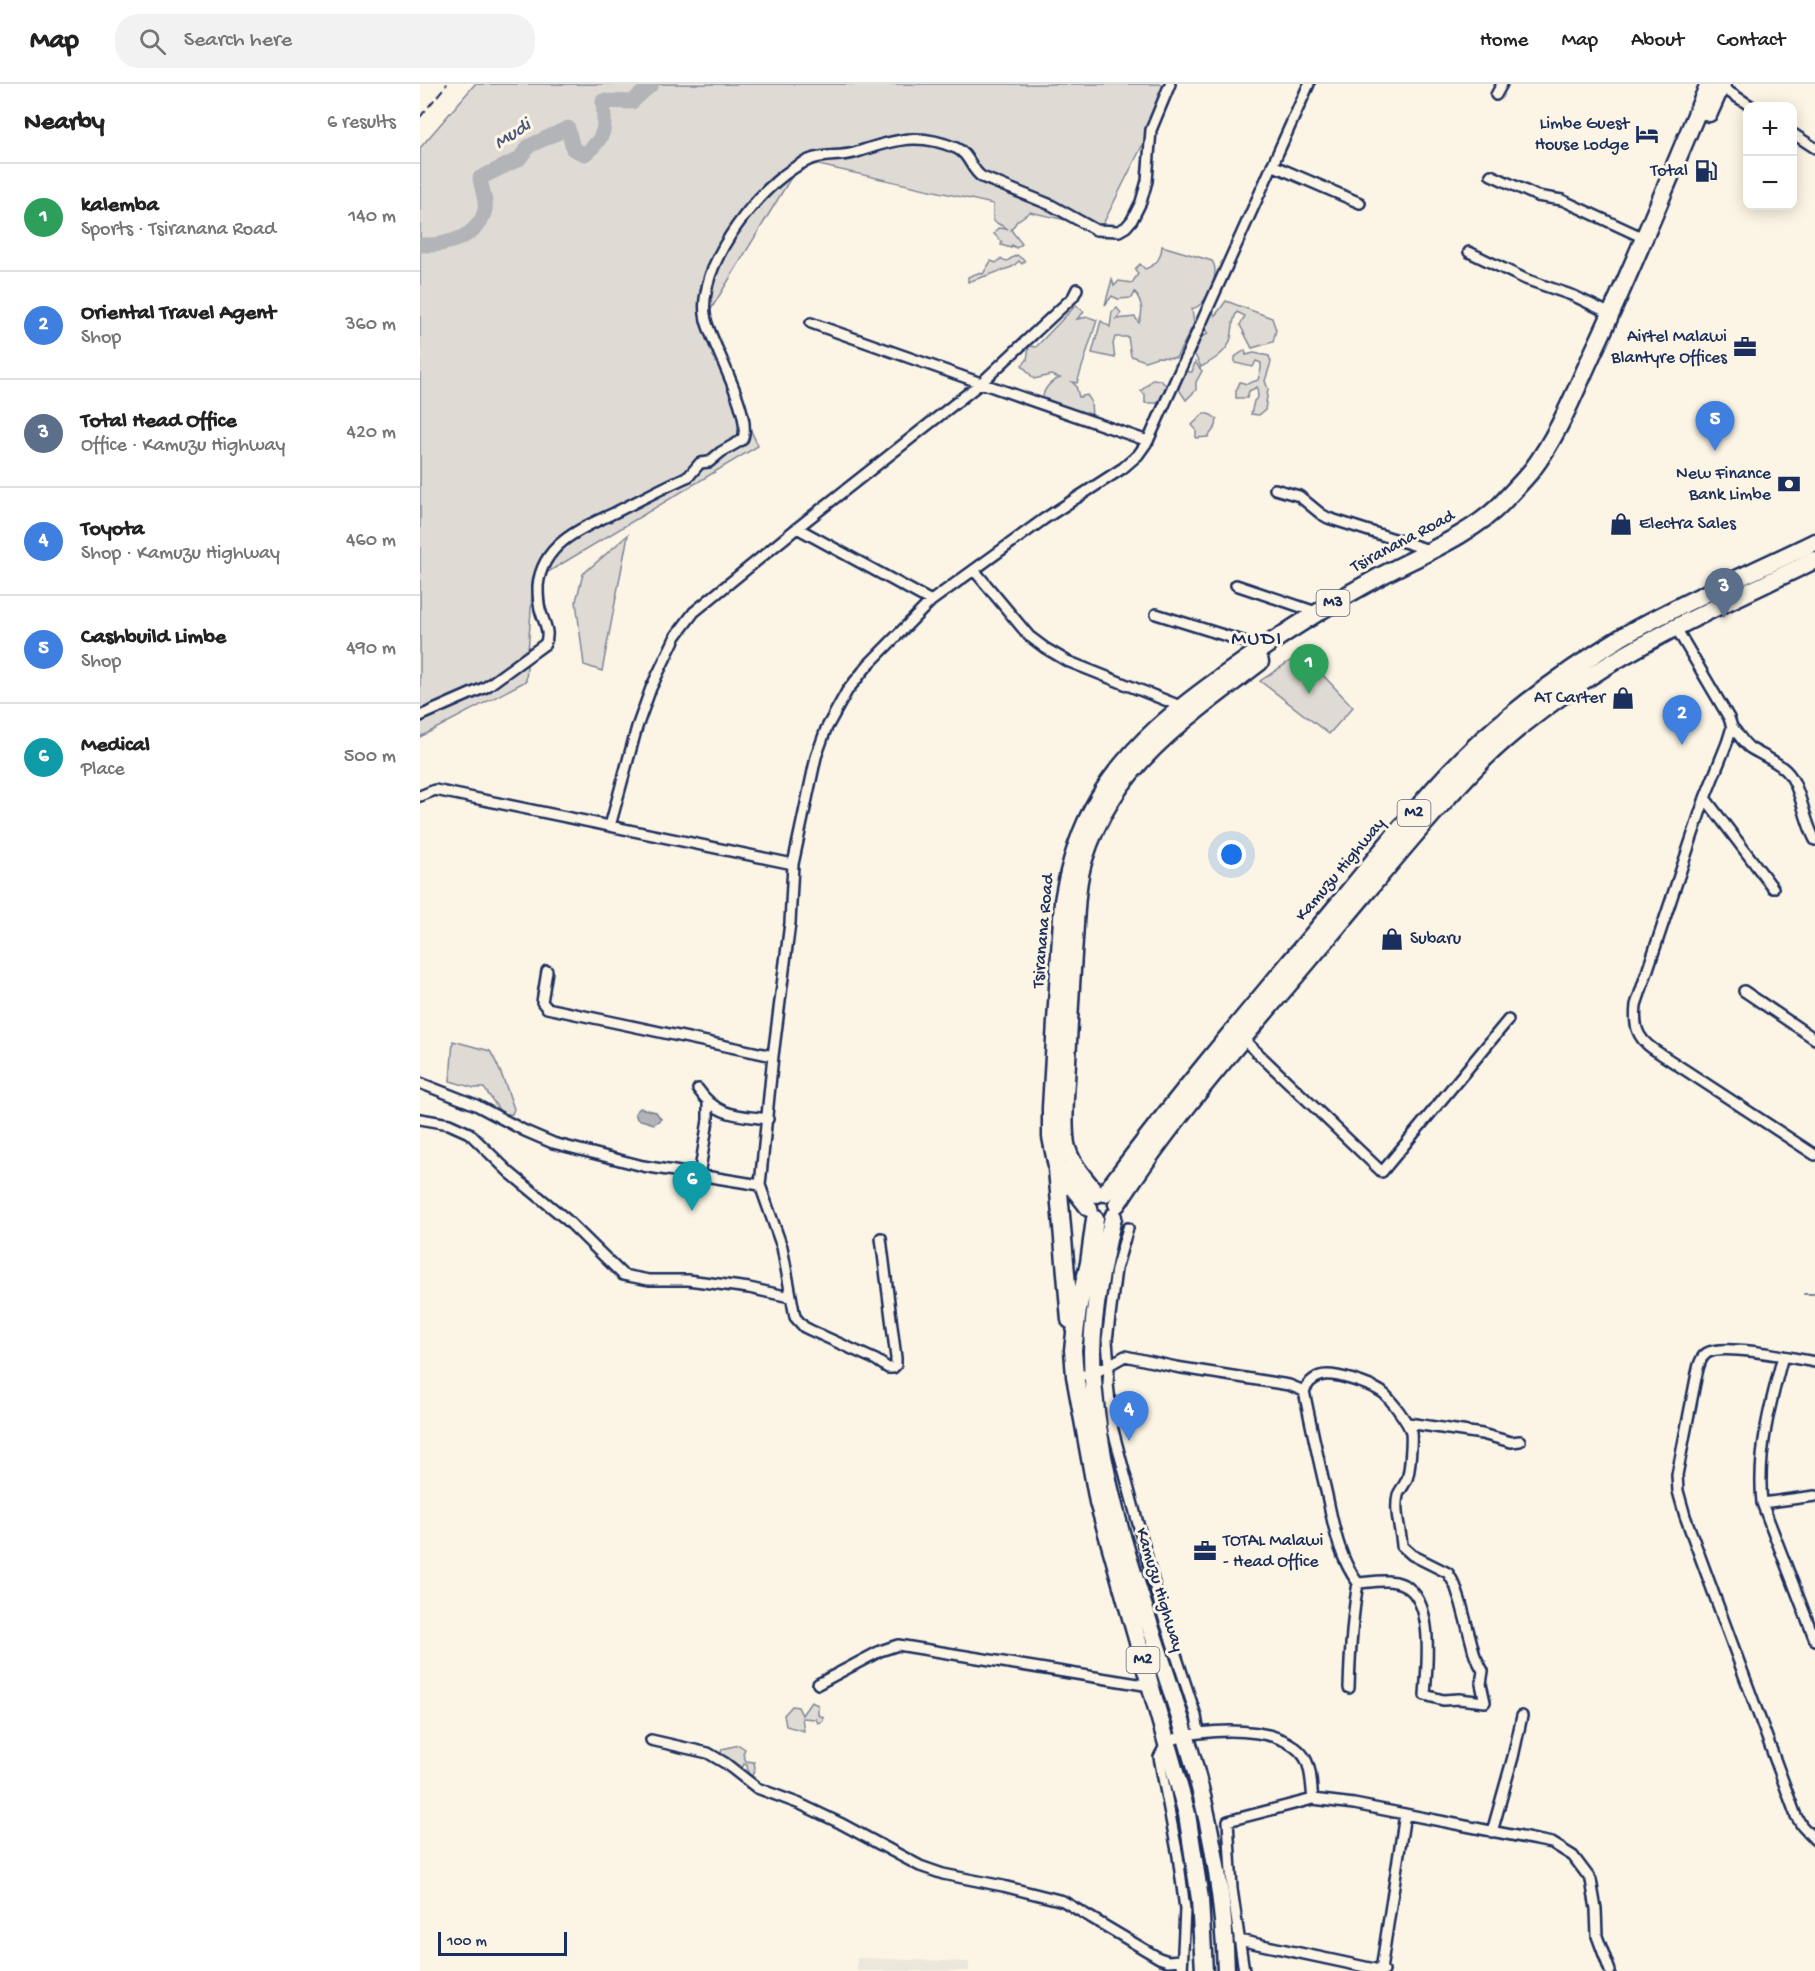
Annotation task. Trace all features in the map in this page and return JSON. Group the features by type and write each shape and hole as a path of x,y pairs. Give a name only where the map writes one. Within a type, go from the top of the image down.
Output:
{"highway":[{"name":"Tsiranana Road","path":"1102,1206 1057,1167 1051,1137 1063,901 1069,868 1084,826 1099,797 1139,746 1262,647 1316,612 1470,529 1500,505 1532,469 1558,425 1717,85"},
{"name":"Tsiranana Road","path":"1102,1206 1071,1158 1066,1146 1065,1126 1068,1021 1077,891 1084,860 1096,827 1113,797 1185,711 1326,617 1480,534 1516,504 1545,468 1571,425 1620,319 1717,85"},
{"name":"Kamuzu Highway","path":"1204,1971 1200,1899 1187,1814 1098,1502 1075,1376 1073,1350 1078,1309 1102,1206 1234,1029 1431,793 1474,747 1514,712 1573,668 1626,635 1815,542"},
{"name":"Kamuzu Highway","path":"1226,1971 1225,1941 1213,1848 1192,1734 1131,1569 1111,1499 1097,1418 1092,1351 1102,1266 1102,1206 1141,1166 1243,1039 1442,803 1486,757 1582,681 1634,649 1815,560"},
{"path":"1057,1167 1073,1350"}],"street":[{"path":"420,716 486,687 545,644 548,634 539,608 539,580 548,557 562,541 591,522 689,476 700,464 709,462 742,440 745,432 735,389 706,322 704,309 706,292 710,276 730,235 756,201 778,181 802,163 813,158 841,156 891,140 924,139 940,142 962,151 982,177 1051,205 1096,230 1119,231 1132,220 1141,202 1147,181 1151,130 1170,84"},
{"path":"881,1238 896,1358 896,1365 893,1368 888,1368 804,1327 795,1317 782,1247 760,1185 790,923 794,864 816,758 836,708 847,691 868,665 932,602 1044,519 1123,468 1138,455 1148,441 1309,84"},
{"path":"1496,95 1502,84"},
{"path":"1717,85 1745,102"},
{"path":"1797,137 1815,148"},
{"path":"1272,165 1360,203"},
{"path":"1491,175 1537,196 1562,200 1644,237"},
{"path":"1469,252 1525,279 1593,304 1611,314"},
{"path":"610,826 637,727 651,688 676,636 694,612 981,383 1074,297 1077,289"},
{"path":"811,323 1028,401 1148,441"},
{"path":"1275,489 1299,496 1328,518 1429,550"},
{"path":"797,528 932,602"},
{"path":"974,570 1029,636 1045,648 1067,661 1185,711"},
{"path":"1236,585 1316,612"},
{"path":"1156,614 1262,647"},
{"path":"1676,628 1729,718 1732,727 1746,744 1775,761 1794,782 1807,825 1815,840"},
{"path":"1732,727 1704,798 1636,1005 1634,1021 1637,1033 1643,1042 1815,1155"},
{"path":"420,796 435,790 794,864"},
{"path":"1704,798 1773,888"},
{"path":"547,971 542,1002 548,1008 773,1056"},
{"path":"1744,991 1815,1039"},
{"path":"1243,1039 1382,1172 1508,1020"},
{"path":"420,1083 476,1105 553,1143 643,1166 760,1185"},
{"path":"698,1089 708,1103 727,1113 768,1119"},
{"path":"699,1176 708,1120 708,1103"},
{"path":"420,1119 450,1124 469,1133 510,1173 567,1220 623,1275 649,1280 688,1280 749,1288 790,1297"},
{"path":"1128,1228 1116,1269 1107,1340 1108,1384 1113,1430 1160,1605 1196,1716 1192,1734"},
{"path":"1815,1362 1721,1348 1705,1354 1700,1362 1696,1378 1677,1483 1685,1516 1796,1816 1815,1840"},
{"path":"1075,1376 1093,1374 1125,1356 1289,1385 1304,1392"},
{"path":"1783,1356 1769,1410 1762,1455 1760,1481 1762,1503 1815,1640"},
{"path":"1349,1688 1350,1642 1358,1583 1343,1557 1304,1392 1307,1384 1320,1376 1330,1375 1380,1390 1390,1398 1394,1407 1408,1423 1411,1435 1408,1475 1399,1493 1397,1512 1402,1546 1412,1555 1448,1573 1455,1585 1475,1656 1482,1671 1481,1684 1485,1702 1443,1700 1425,1695 1426,1632 1424,1612 1416,1594 1402,1584 1379,1581 1358,1583"},
{"path":"1408,1423 1482,1434 1511,1442 1520,1441"},
{"path":"1762,1503 1815,1496"},
{"path":"818,1683 880,1651 898,1645 1150,1686"},
{"path":"1492,1832 1522,1716"},
{"path":"1182,1971 1185,1909 1160,1757 1167,1742 1192,1734 1242,1730 1280,1739 1296,1748 1304,1757 1310,1768 1313,1799"},
{"path":"651,1740 708,1753 757,1788 830,1818 920,1866 943,1874 1057,1899 1075,1907 1159,1958 1168,1961 1182,1960"},
{"path":"1244,1971 1232,1889 1228,1821 1313,1799 1354,1803 1552,1843 1573,1856 1591,1880 1596,1909 1597,1936 1610,1971"},
{"path":"1239,1940 1382,1971 1405,1814"}],"shaded area":[{"path":"475,84 1173,84 1101,228 1030,212 1017,221 1011,230 1022,244 1016,248 1012,245 1011,248 1001,245 1002,242 994,234 998,228 1008,229 993,221 993,204 801,161 702,324 758,446 533,581 526,681 420,737 420,148"},
{"path":"1162,246 1212,261 1215,271 1208,295 1201,304 1192,309 1194,324 1176,358 1157,357 1145,361 1131,356 1128,337 1115,337 1113,344 1115,358 1092,353 1101,321 1110,327 1112,312 1117,308 1121,313 1116,319 1135,317 1139,323 1141,319 1141,307 1135,292 1132,298 1118,299 1112,296 1105,305 1112,279 1114,286 1119,281 1132,283 1138,274 1135,269 1140,264 1145,269 1152,266 1159,258"},
{"path":"1017,255 1025,261 1022,264 1019,261 1012,267 968,282 968,277 978,273 983,274 991,261 996,263 1001,259 1007,261"},
{"path":"1226,301 1272,318 1276,330 1273,342 1252,348 1240,325 1245,316 1237,312 1228,345 1218,356 1201,367 1193,351 1197,338 1208,334 1200,320 1211,306 1215,316"},
{"path":"1076,305 1084,312 1077,319 1088,317 1097,320 1077,383 1072,382 1076,386 1079,397 1087,395 1091,401 1092,419 1087,424 1075,420 1074,410 1060,415 1052,412 1044,402 1043,396 1048,386 1060,378 1051,375 1034,379 1022,365 1027,360 1029,346 1036,347"},
{"path":"1245,350 1246,355 1254,353 1269,356 1271,362 1265,381 1268,389 1265,410 1259,415 1251,414 1254,401 1258,397 1257,387 1249,391 1247,398 1236,398 1240,382 1247,384 1258,380 1261,369 1261,363 1256,361 1253,367 1235,363 1235,357"},
{"path":"1195,362 1202,371 1196,382 1196,390 1186,400 1178,388 1175,376 1182,372 1192,372"},
{"path":"1153,379 1160,380 1166,385 1166,391 1157,403 1145,403 1145,395 1141,391"},
{"path":"1204,413 1217,419 1216,426 1208,437 1196,438 1196,430 1192,425"},
{"path":"628,535 602,671 584,665 576,601 583,574"},
{"path":"1302,653 1353,707 1329,734 1260,681"},
{"path":"453,1041 490,1051 509,1094 514,1109 512,1114 502,1114 484,1088 474,1088 450,1081"},
{"path":"640,1108 656,1112 661,1119 654,1124 637,1119 635,1113"},
{"path":"811,1702 818,1705 818,1715 823,1717 823,1721 818,1723 816,1719 802,1718 804,1731 786,1726 784,1715 792,1706 798,1707 802,1715"},
{"path":"739,1745 745,1749 743,1754 746,1761 754,1762 755,1768 752,1776 748,1773 747,1765 744,1764 741,1771 720,1757 722,1749"},
{"path":"857,1958 969,1962 969,1971 857,1971"}],"waterway":[{"name":"Mudi","path":"420,245 450,242 468,234 475,227 485,210 480,178 519,159 529,146 568,128 573,149 585,154 597,142 603,131 603,101 632,102 652,84"},
{"path":"1804,1294 1815,1294"}],"railway":[{"path":"420,117 447,84"}],"place":[{"name":"Limbe Guest House Lodge","path":"1647,134"},
{"name":"Total","path":"1706,171"},
{"name":"Airtel Malawi Blantyre Offices","path":"1745,347"},
{"name":"Cashbuild Limbe","path":"1715,451"},
{"name":"New Finance Bank Limbe","path":"1789,484"},
{"name":"Electra Sales","path":"1621,524"},
{"name":"Total Head Office","path":"1724,618"},
{"name":"kalemba","path":"1309,694"},
{"name":"AT Carter","path":"1623,698"},
{"name":"Oriental Travel Agent","path":"1682,745"},
{"name":"Subaru","path":"1392,939"},
{"name":"Medical","path":"692,1211"},
{"name":"Toyota","path":"1129,1441"},
{"name":"TOTAL Malawi - Head Office","path":"1205,1551"}],"district":[{"name":"MUDI","path":"1257,640"}]}
